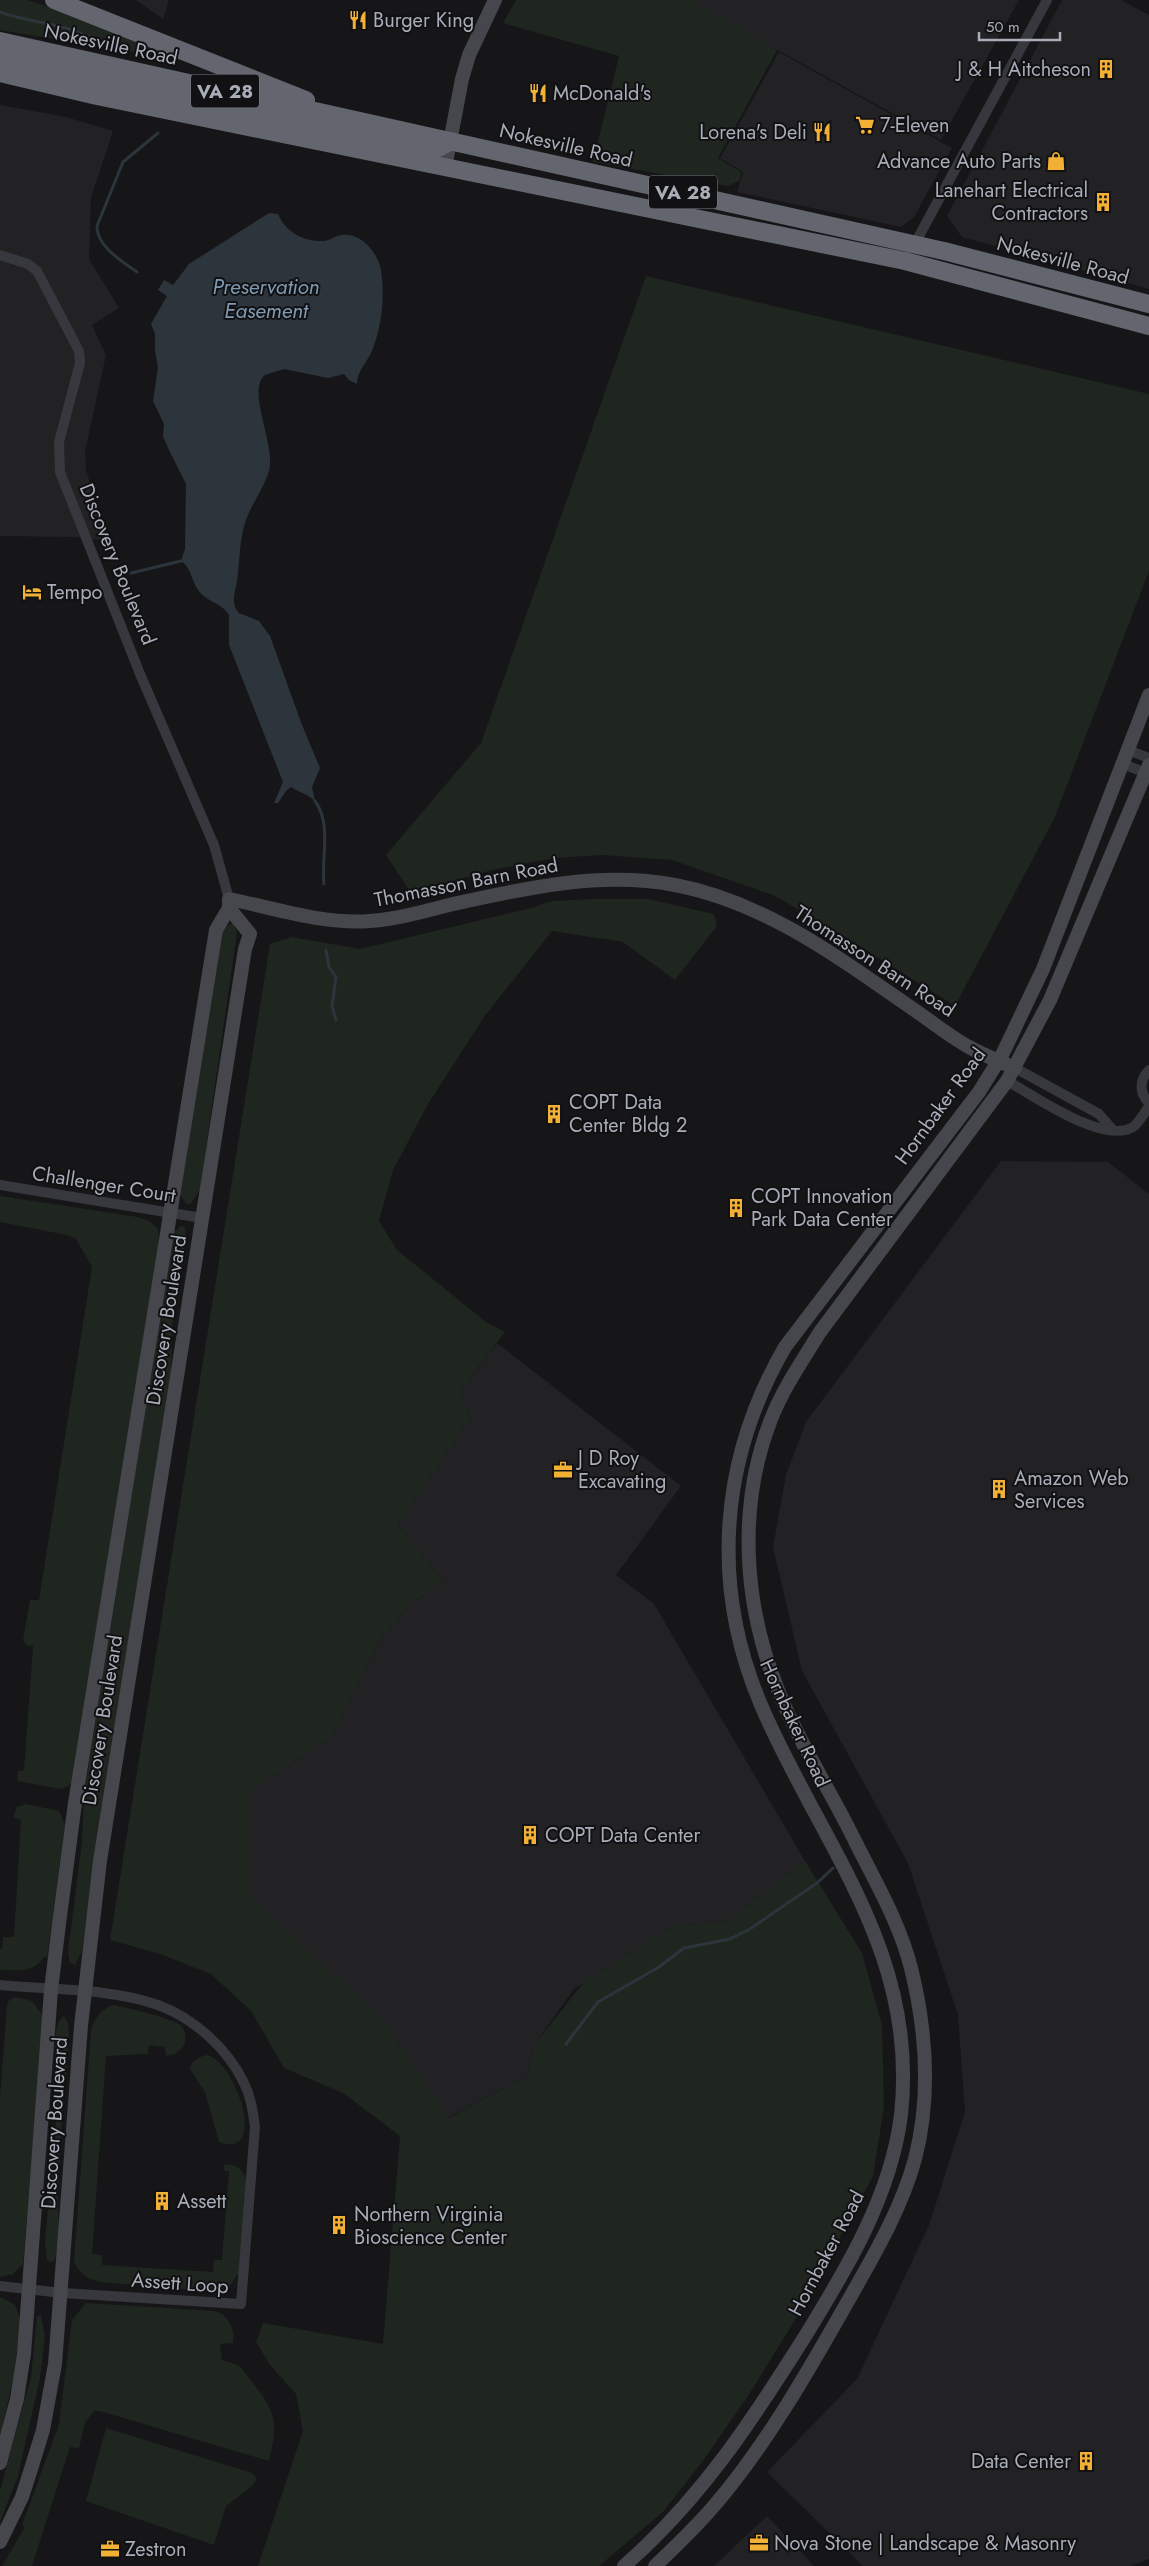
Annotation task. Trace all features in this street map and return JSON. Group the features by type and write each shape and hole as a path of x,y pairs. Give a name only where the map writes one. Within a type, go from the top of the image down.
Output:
{"highway":[{"path":"54,0 185,50 359,121"},
{"path":"90,0 185,50"},
{"name":"Nokesville Road","path":"0,41 914,244 1149,304"},
{"path":"0,57 420,149 438,148 451,141"},
{"name":"Nokesville Road","path":"0,73 97,96 905,261 1149,326"},
{"path":"0,84 97,96"}],"street":[{"path":"445,168 462,79 469,55 495,0"},
{"path":"905,261 1047,0"},
{"name":"Discovery Boulevard","path":"0,255 28,264 37,271 79,351 80,363 59,442 60,472 147,692 214,845 229,904 250,934 245,949 100,1861 84,1993 56,2364 43,2430 22,2497 0,2542"},
{"name":"Hornbaker Road","path":"624,2566 688,2504 725,2458 767,2396 842,2276 879,2198 899,2128 903,2066 899,2025 888,1967 873,1925 762,1708 748,1674 739,1642 731,1596 728,1563 731,1492 744,1437 768,1377 785,1347 996,1066 1043,969 1149,694"},
{"path":"1128,750 1149,758"},
{"path":"1122,764 1148,771"},
{"name":"Hornbaker Road","path":"655,2566 719,2500 756,2450 838,2319 890,2228 904,2193 917,2150 922,2121 924,2072 922,2027 911,1968 901,1937 778,1690 757,1623 750,1591 750,1515 755,1476 770,1422 796,1371 820,1332 1007,1081 1050,1000 1148,771"},
{"name":"Thomasson Barn Road","path":"229,904 337,921 357,922 389,919 529,887 559,883 611,880 674,884 707,893 768,916 857,971 996,1066 1007,1081"},
{"name":"Discovery Boulevard","path":"0,2463 17,2399 24,2354 51,1990 75,1803 216,930 229,904"},
{"name":"Thomasson Barn Road","path":"996,1066 1014,1068"},
{"path":"1014,1068 1099,1114 1113,1130"},
{"path":"1007,1081 1094,1129 1113,1130 1131,1128 1138,1123 1149,1104 1142,1093 1141,1086 1142,1080 1149,1070"},
{"name":"Challenger Court","path":"0,1185 202,1218"},
{"path":"792,1767 812,1758"},
{"path":"0,1985 84,1993"},
{"name":"Assett Loop","path":"0,2286 62,2293 241,2304 255,2127 252,2104 244,2083 230,2059 205,2034 182,2016 158,2005 120,1996 84,1993"}],"shaded area":[{"path":"0,0 27,0 73,15 172,57 0,30"},
{"path":"136,0 169,0 163,19"},
{"path":"516,0 692,0 777,50 718,158 741,172 740,180 728,186 593,162 619,56 503,23"},
{"path":"692,0 1019,0 941,140 721,19"},
{"path":"1062,0 1121,0 1149,15 1149,289 962,237 947,216"},
{"path":"779,52 952,148 914,217 901,227 737,192 743,172 720,158"},
{"path":"0,105 66,117 113,131 91,197 89,259 119,308 92,325 106,355 85,452 86,470 109,541 75,537 0,536"},
{"path":"646,276 1149,394 1149,571 1054,819 955,1006 836,931 773,895 672,860 602,855 554,858 492,870 411,893 386,855 481,743"},
{"path":"648,899 714,914 717,926 675,980 623,942 552,931 484,1017 428,1104 393,1170 379,1221 397,1250 486,1322 505,1332 460,1391 470,1419 398,1524 443,1582 409,1605 379,1641 333,1736 250,1791 250,1895 384,2022 448,2118 527,2077 534,2045 583,1983 674,1926 726,1922 805,1861 862,1953 882,2025 884,2107 873,2176 795,2320 748,2396 702,2462 663,2512 599,2566 258,2566 303,2431 296,2394 270,2365 256,2342 263,2323 383,2344 400,2136 343,2093 284,2068 251,2011 211,1974 160,1954 110,1940 270,944 292,937 360,949 531,908 552,901"},
{"path":"233,922 237,933 200,1189 191,1204 186,1204 180,1194 223,929"},
{"path":"1001,1161 1108,1162 1149,1194 1149,2559 1131,2566 863,2566 767,2472 857,2379 929,2225 965,2112 958,2015 908,1863 802,1671 773,1547 786,1475 806,1422"},
{"path":"0,1196 138,1217 149,1221 158,1229 159,1243 73,1780 71,1784 62,1789 17,1781 18,1771 24,1771 33,1646 26,1645 23,1640 30,1600 39,1600 92,1267 76,1239 67,1235 0,1222"},
{"path":"182,1225 185,1228 186,1238 172,1326 171,1371 106,1778 82,1951 75,1965 70,1963 68,1952 82,1841 84,1794 174,1232"},
{"path":"497,1343 681,1486 616,1575 654,1604 805,1861 726,1922 674,1926 574,1989 534,2045 527,2077 447,2118 384,2022 250,1896 250,1791 333,1736 379,1641 409,1605 443,1582 398,1524 470,1419 460,1391"},
{"path":"26,1804 59,1811 65,1824 47,1958 45,1956 35,1966 25,1970 0,1970 0,1949 2,1949 3,1937 14,1937 21,1820 13,1817 17,1807"},
{"path":"15,1997 32,2001 43,2016 23,2264 13,2274 0,2277 0,2098 7,2006 9,2000"},
{"path":"113,2005 148,2013 181,2025 186,2036 184,2045 172,2055 166,2056 165,2047 149,2045 148,2054 106,2056 92,2254 102,2255 102,2265 213,2272 214,2260 222,2260 229,2171 225,2171 223,2168 225,2164 236,2166 242,2171 246,2179 240,2271 229,2287 215,2292 102,2282 85,2276 74,2261 91,2031 98,2015 104,2009"},
{"path":"64,2016 68,2023 69,2036 59,2173 59,2236 57,2253 54,2261 50,2262 47,2260 45,2243 57,2109 55,2039 59,2021"},
{"path":"206,2055 217,2061 228,2073 242,2107 245,2124 242,2137 234,2144 219,2142 205,2092 190,2069 193,2061"},
{"path":"0,2297 15,2305 21,2321 14,2374 0,2438"},
{"path":"86,2303 214,2311 224,2315 232,2328 233,2343 220,2344 222,2360 241,2367 271,2410 274,2437 269,2461 100,2411 94,2411 85,2423 79,2448 70,2447 32,2566 2,2566 25,2527 22,2525 59,2424 72,2320"},
{"path":"41,2315 45,2336 40,2378 18,2476 0,2522 0,2491 31,2377 37,2316"},
{"path":"106,2428 252,2473 257,2479 252,2486 226,2506 214,2545 86,2501"},
{"path":"767,2516 814,2566 714,2566"}],"water":[{"name":"Preservation Easement","path":"269,213 278,214 281,221 291,231 303,238 324,241 340,235 349,235 362,240 368,245 379,263 383,291 378,333 371,353 358,376 357,384 349,380 344,374 328,378 284,369 265,375 260,382 260,405 269,447 269,471 244,528 234,602 239,613 259,621 270,636 302,725 320,768 312,787 315,801 291,787 278,803 274,803 283,782 229,645 229,615 202,595 187,567 181,561 185,549 186,484 163,436 164,424 153,401 158,368 155,334 151,324 167,296 158,290 164,280 173,285 189,264"}],"waterway":[{"path":"0,12 66,28 91,38 100,46"},
{"path":"137,272 111,253 101,240 97,226 123,162 158,133"},
{"path":"131,573 181,561"},
{"path":"315,801 320,810 325,831 324,884"},
{"path":"326,950 329,967 336,977 332,1006 336,1020"},
{"path":"566,2044 598,2002 659,1967 684,1948 730,1939 750,1929 817,1883 833,1868"}],"place":[{"name":"Burger King","path":"358,20"},
{"name":"J & H Aitcheson","path":"1106,69"},
{"name":"McDonald's","path":"538,93"},
{"name":"7-Eleven","path":"865,125"},
{"name":"Lorena's Deli","path":"822,132"},
{"name":"Advance Auto Parts","path":"1056,161"},
{"name":"Lanehart Electrical Contractors","path":"1103,202"},
{"name":"Tempo","path":"32,592"},
{"name":"COPT Data Center Bldg 2","path":"554,1114"},
{"name":"COPT Innovation Park Data Center","path":"736,1208"},
{"name":"J D Roy Excavating","path":"563,1470"},
{"name":"Amazon Web Services","path":"999,1489"},
{"name":"COPT Data Center","path":"530,1835"},
{"name":"Assett","path":"162,2201"},
{"name":"Northern Virginia Bioscience Center","path":"339,2225"},
{"name":"Data Center","path":"1086,2461"},
{"name":"Nova Stone | Landscape & Masonry","path":"759,2543"},
{"name":"Zestron","path":"110,2549"}]}
